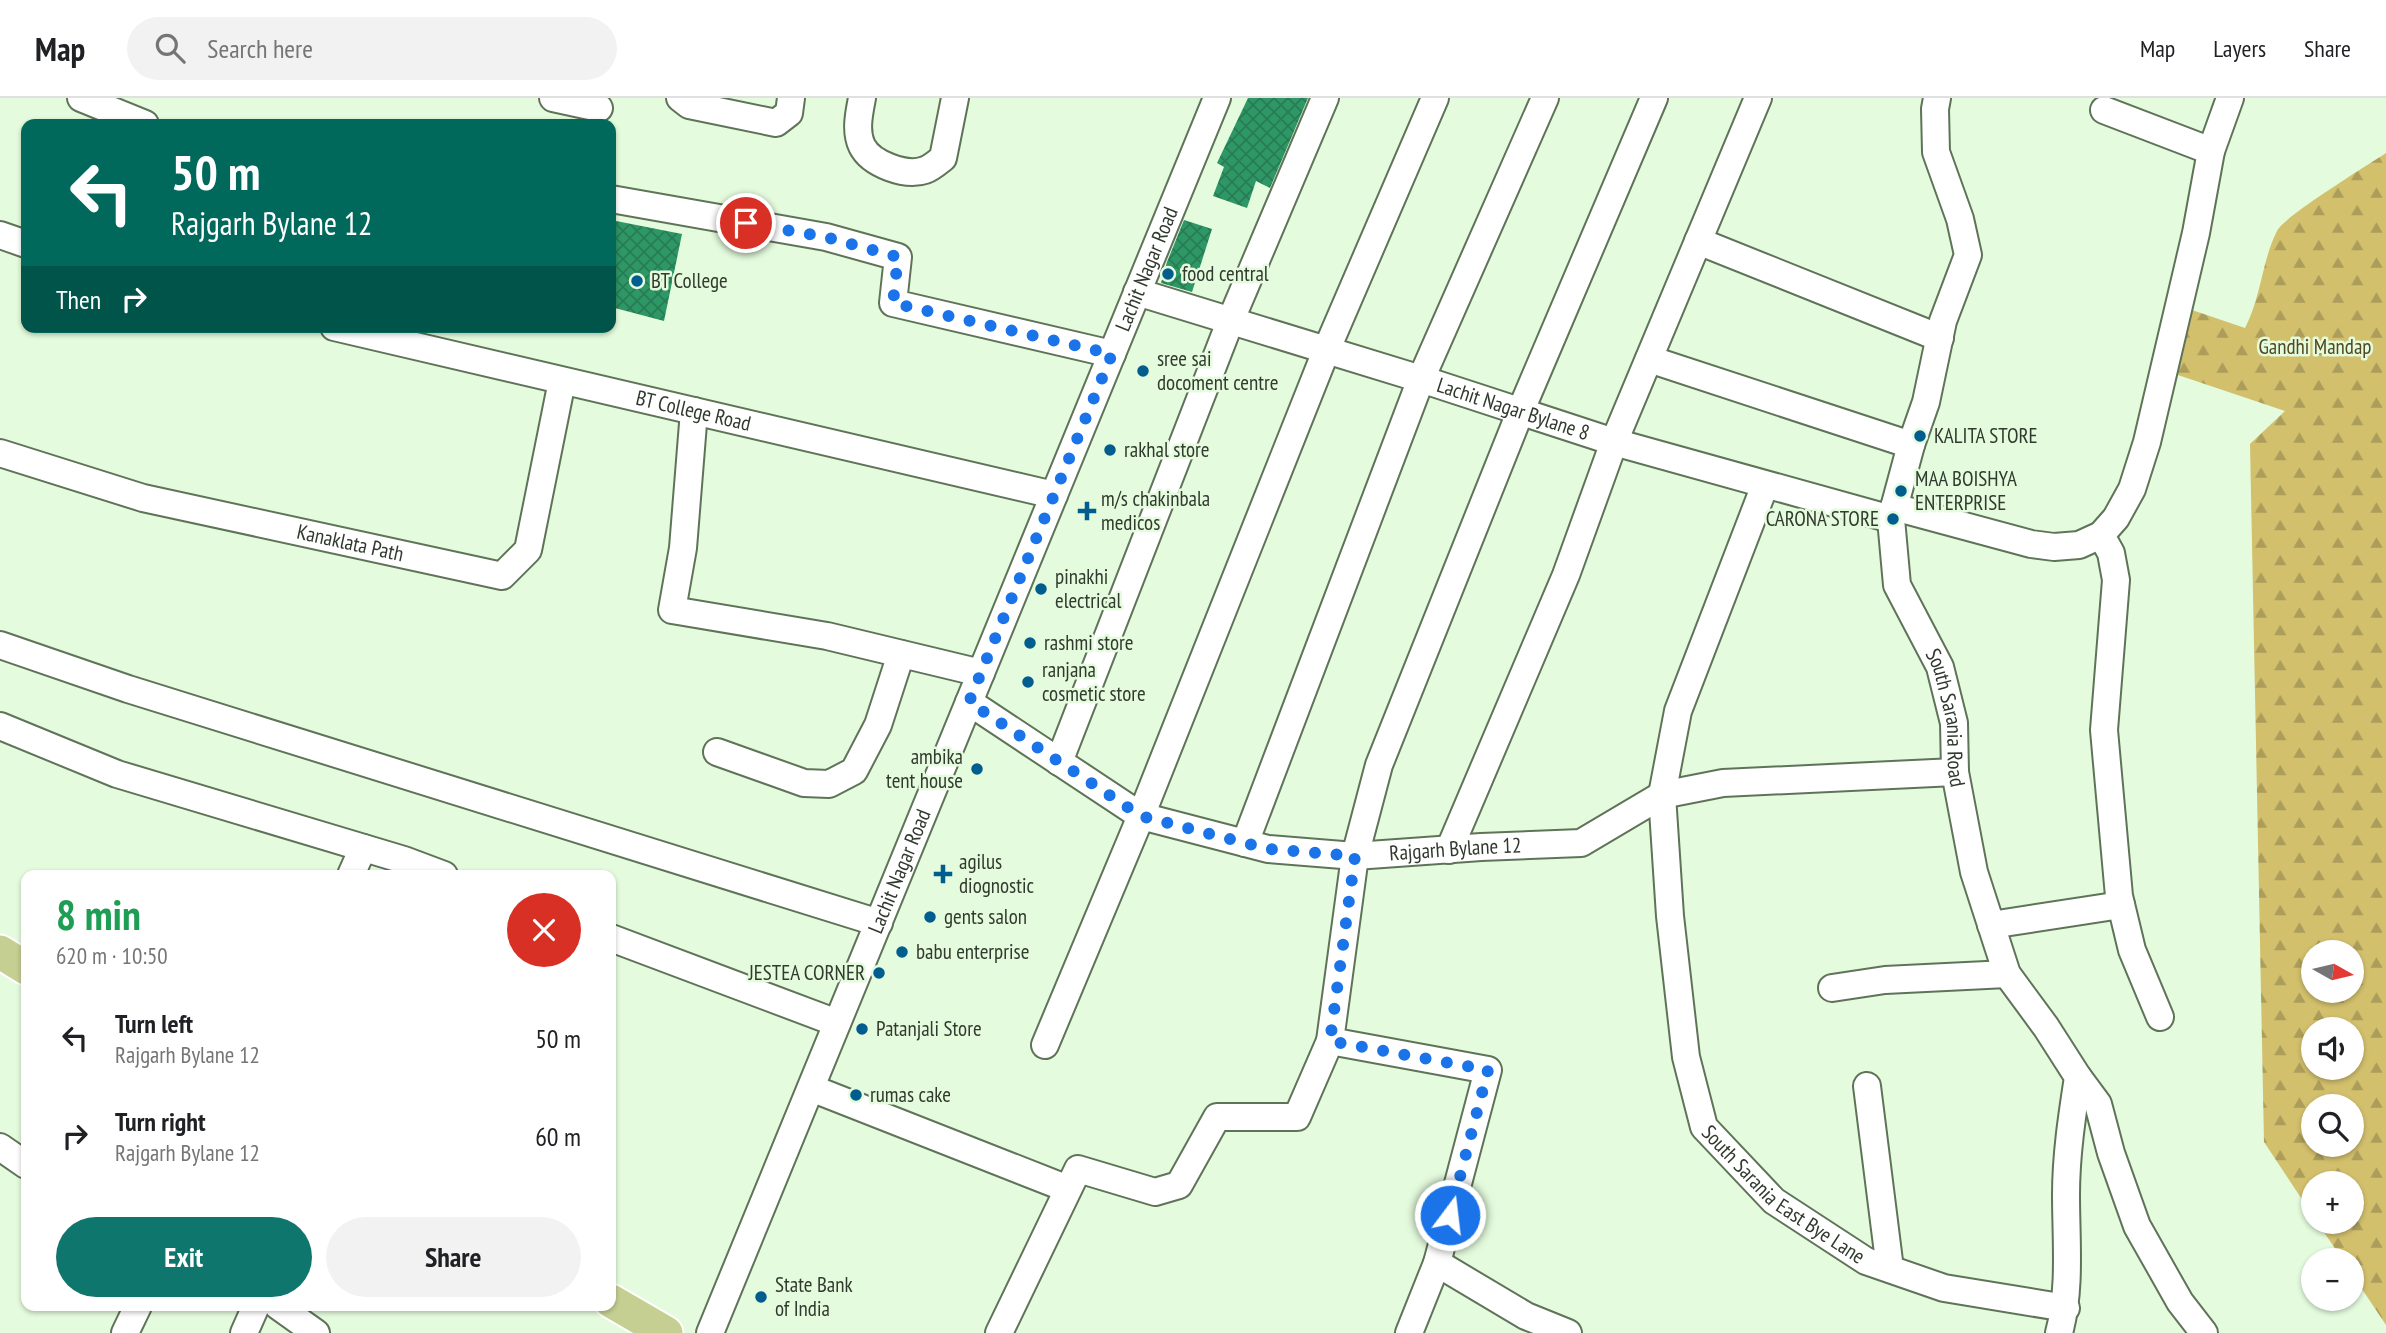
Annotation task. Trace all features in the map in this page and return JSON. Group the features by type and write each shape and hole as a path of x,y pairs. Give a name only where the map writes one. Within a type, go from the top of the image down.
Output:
{"main road":[{"path":"0,952 21,965"},
{"path":"616,1304 666,1333"}],"street":[{"path":"81,98 133,119"},
{"path":"553,98 598,110"},
{"path":"680,98 689,105 776,123 789,113 791,98"},
{"path":"862,98 857,122 862,146 875,160 901,171 924,171 943,158 955,98"},
{"name":"Lachit Nagar Road","path":"710,1333 1217,98"},
{"path":"1059,762 1230,322 1325,98"},
{"path":"1045,1045 1141,816 1326,351 1435,98"},
{"path":"1245,843 1421,379 1545,98"},
{"path":"999,1333 1078,1169 1156,1192 1179,1185 1217,1117 1297,1117 1330,1041 1355,856 1379,765 1521,410 1654,98"},
{"path":"1449,850 1566,575 1614,442 1758,98"},
{"name":"South Sarania Road","path":"1937,98 1936,152 1960,219 1968,255 1943,321 1926,402 1892,513 1897,585 1940,667 1955,723 1955,772 1974,872 2007,974 2098,1104 2111,1153 2137,1226 2180,1302 2204,1333"},
{"path":"2160,1017 2132,950 2121,905 2104,730 2116,580 2111,553 2101,536 2116,518 2132,489 2147,442 2196,233 2211,151 2230,98"},
{"path":"2104,110 2211,151"},
{"path":"616,200 826,237 898,257 893,303 1112,354"},
{"path":"0,236 21,242"},
{"path":"1698,241 1940,338"},
{"name":"Lachit Nagar Bylane 8","path":"1137,292 1521,410 1614,442 1765,485 2031,544 2054,547 2079,545 2101,536"},
{"name":"BT College Road","path":"359,333 1054,495"},
{"path":"1649,359 1911,445"},
{"name":"Kanaklata Path","path":"0,453 143,498 502,576 528,550 562,381"},
{"path":"694,411 683,548 672,610 827,636 981,673"},
{"name":"South Sarania East Bye Lane","path":"1765,485 1678,711 1662,796 1670,916 1686,1057 1704,1127 1774,1201 1866,1261 1944,1288 2062,1320"},
{"path":"0,645 128,689 878,923"},
{"path":"717,752 804,783 829,784 854,771 878,724 901,654"},
{"name":"Rajgarh Bylane 12","path":"969,702 1141,816 1268,849 1355,856 1581,843 1662,796 1723,783 1955,772"},
{"path":"0,726 117,774 429,870"},
{"path":"353,870 363,848"},
{"path":"1991,925 2121,905"},
{"path":"616,940 837,1023"},
{"path":"1832,988 1862,981 2007,974"},
{"path":"1330,1041 1488,1070 1437,1263 1409,1333"},
{"path":"2062,1320 2066,1191 2070,1131 2078,1077"},
{"path":"1867,1086 1890,1269"},
{"path":"811,1088 1068,1189"},
{"path":"0,1147 21,1162"},
{"path":"1437,1263 1526,1316 1569,1333"},
{"path":"125,1333 136,1311"},
{"path":"244,1333 254,1311"},
{"path":"285,1311 316,1333"}],"green space":[{"name":"Gandhi Mandap","path":"2386,153 2386,1325 2364,1292 2364,1248 2335,1248 2325,1234 2364,1234 2364,1171 2301,1171 2301,1198 2264,1142 2250,444 2285,411 2169,372 2189,309 2245,328 2277,231 2309,203"}],"building":[{"path":"1248,98 1308,98 1270,188 1256,181 1247,208 1213,196 1224,167 1217,163"},
{"path":"1184,220 1212,229 1192,292 1161,283"},
{"path":"616,221 682,234 664,321 616,308"}],"place":[{"name":"food central","path":"1168,274"},
{"name":"BT College","path":"637,281"},
{"name":"sree sai docoment centre","path":"1143,371"},
{"name":"KALITA STORE","path":"1920,436"},
{"name":"rakhal store","path":"1110,450"},
{"name":"MAA BOISHYA ENTERPRISE","path":"1901,491"},
{"name":"m/s chakinbala medicos","path":"1087,511"},
{"name":"CARONA STORE","path":"1893,519"},
{"name":"pinakhi electrical","path":"1041,589"},
{"name":"rashmi store","path":"1030,643"},
{"name":"ranjana cosmetic store","path":"1028,682"},
{"name":"ambika tent house","path":"977,769"},
{"name":"agilus diognostic","path":"943,874"},
{"name":"gents salon","path":"930,917"},
{"name":"babu enterprise","path":"902,952"},
{"name":"JESTEA CORNER","path":"879,973"},
{"name":"Patanjali Store","path":"862,1029"},
{"name":"rumas cake","path":"856,1095"},
{"name":"State Bank of India","path":"761,1297"}],"route":[{"path":"746,223 826,237 898,257 893,303 1112,354 969,702 1141,816 1268,849 1355,856 1330,1041 1488,1070 1450,1215"}]}
